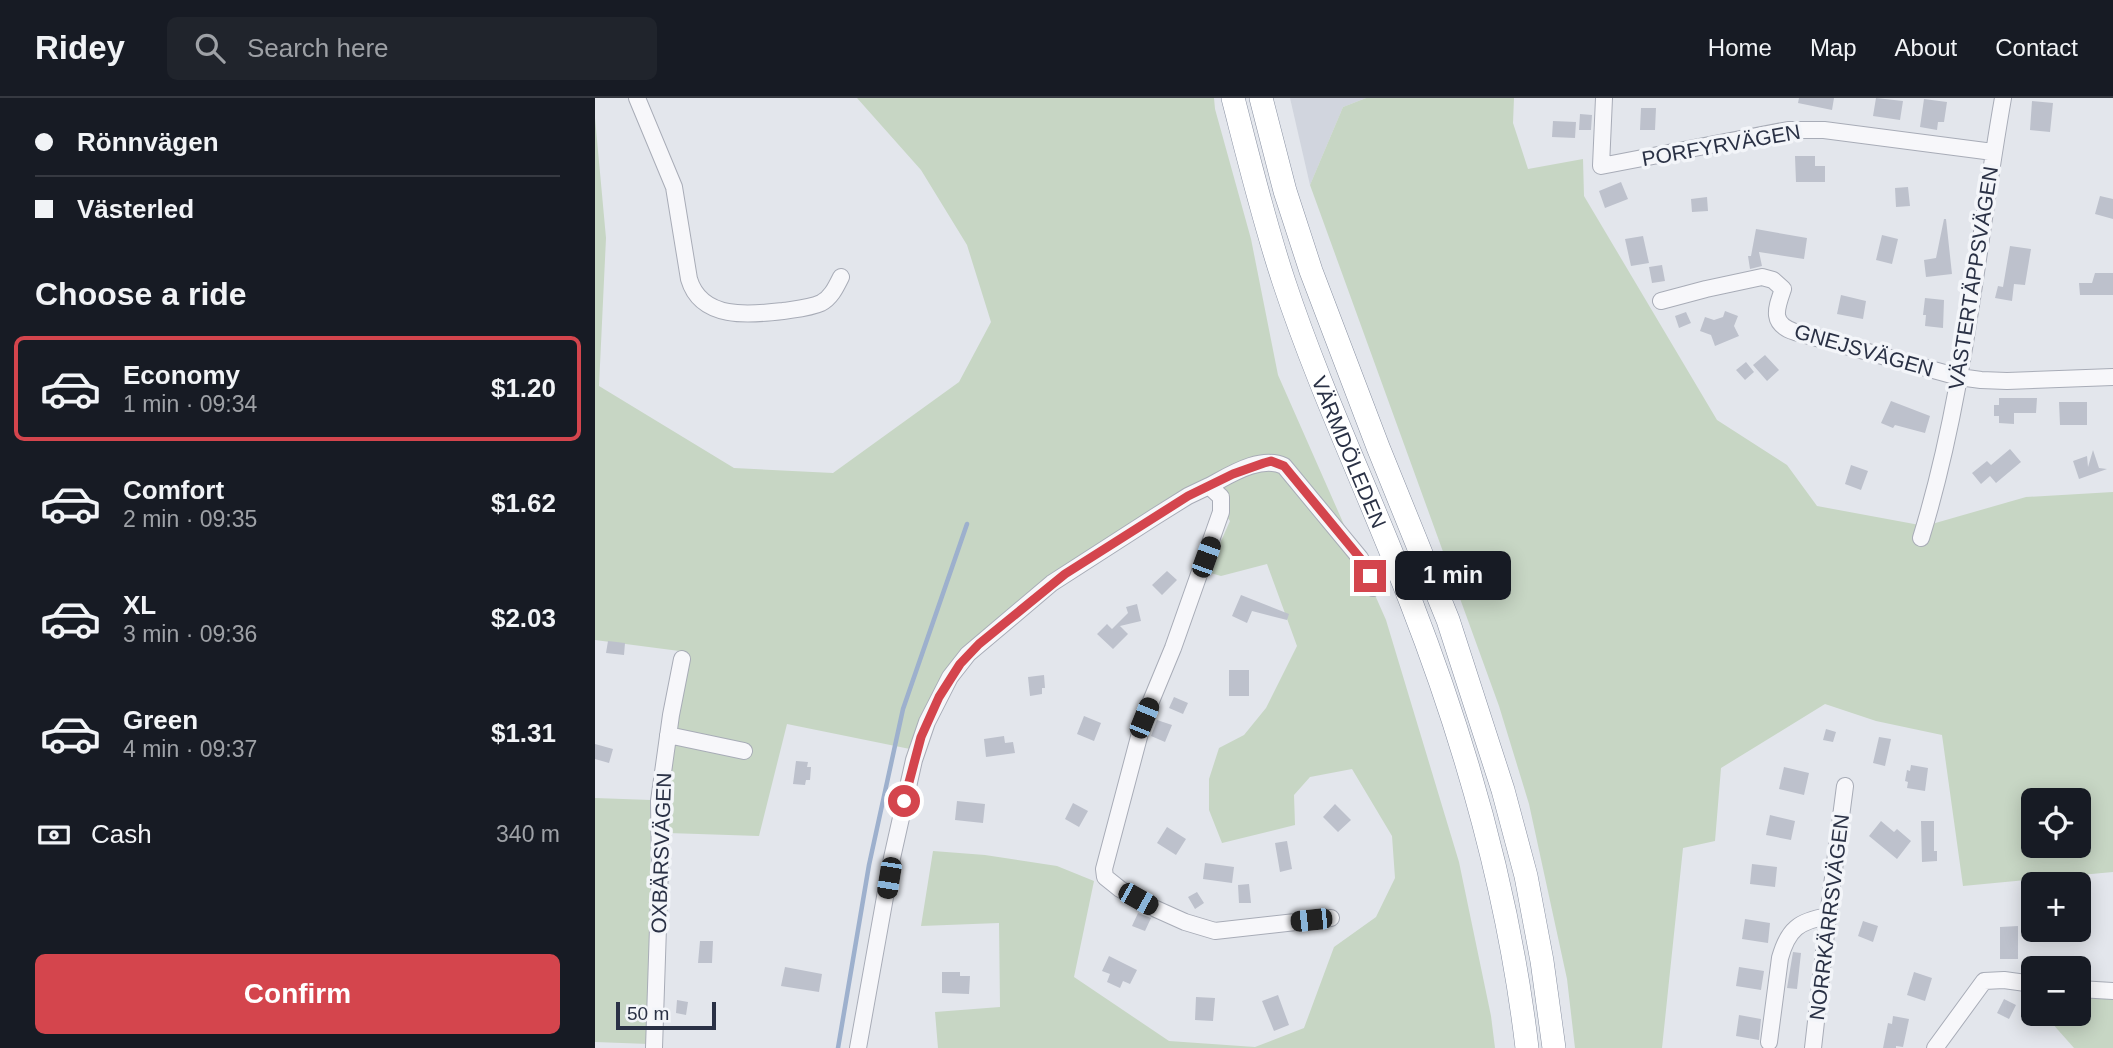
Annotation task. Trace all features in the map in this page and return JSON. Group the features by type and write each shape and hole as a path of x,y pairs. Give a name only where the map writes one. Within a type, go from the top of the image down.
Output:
{"highway":[{"name":"VÄRMDÖLEDEN","path":"1233,98 1285,283 1412,604 1461,744 1501,895 1527,1048"},
{"name":"VÄRMDÖLEDEN","path":"1261,98 1285,191 1311,271 1448,620 1503,790 1526,876 1542,961 1554,1048"}],"street":[{"path":"637,98 674,187 692,293 715,309 736,314 769,313 822,303 829,297 841,277"},
{"name":"PORFYRVÄGEN","path":"1604,98 1601,166 1788,130 1824,130 1993,152"},
{"name":"VÄSTERTÄPPSVÄGEN","path":"1921,538 1959,377 2003,98"},
{"name":"GNEJSVÄGEN","path":"1661,301 1762,277 1773,280 1783,289 1777,311 1779,321 1785,328 1959,377 2007,381 2113,377"},
{"path":"858,1048 892,858 914,760 927,722 950,677 979,644 1052,583 1162,512 1188,496 1215,492 1233,474 1271,461 1284,466 1360,558 1373,588"},
{"path":"1215,492 1221,512 1216,531 1144,718 1104,869 1105,877 1120,889 1156,909 1185,922 1216,931 1331,918"},
{"name":"OXBÄRSVÄGEN","path":"654,1048 660,867 659,801 682,659"},
{"path":"669,735 744,751"},
{"name":"NORRKÄRRSVÄGEN","path":"1813,1048 1845,786"},
{"path":"1769,1042 1783,945 1807,919 1828,916"},
{"path":"1935,1048 1984,981 2004,979 2021,982"},
{"path":"2091,990 2113,991"}],"shaded area":[{"path":"1290,98 1366,98 1343,107 1310,185"}],"green space":[{"path":"857,98 1214,98 1251,239 1278,375 1386,620 1459,862 1491,1016 1495,1048 938,1048 935,1012 1000,1007 999,923 921,926 933,851 985,855 1057,866 1094,881 1074,977 1169,1041 1255,1047 1304,1028 1334,947 1376,917 1395,878 1392,836 1352,769 1310,777 1294,795 1295,825 1222,843 1209,810 1209,779 1219,748 1244,735 1266,708 1297,646 1267,564 1221,576 1207,572 1230,521 1200,482 973,641 939,681 910,749 787,724 759,836 668,833 666,793 687,652 595,640 595,118 606,238 599,386 734,468 833,473 959,382 991,322 967,245 921,170"},
{"path":"1366,98 1514,98 1513,123 1528,169 1583,159 1584,196 1717,420 1787,465 1817,506 1925,526 2026,497 2113,492 2113,872 2021,872 2021,881 1963,886 1942,735 1876,721 1825,704 1721,768 1715,841 1683,848 1662,1048 1575,1048 1567,979 1529,804 1499,706 1310,185 1343,107"},
{"path":"595,798 651,800 649,1044 595,1042"},
{"path":"2091,995 2113,998 2113,1048 2074,1048 2055,1026 2091,1026"}],"building":[{"path":"1799,98 1834,98 1832,110 1798,103"},
{"path":"1876,98 1903,101 1900,120 1873,116"},
{"path":"1924,99 1947,102 1944,122 1938,122 1937,130 1920,127"},
{"path":"2032,101 2053,103 2050,132 2030,130"},
{"path":"1641,108 1656,108 1655,130 1640,130"},
{"path":"1580,114 1592,115 1591,130 1579,130"},
{"path":"1553,121 1576,122 1575,138 1552,137"},
{"path":"1795,156 1815,156 1815,166 1825,166 1825,182 1796,182"},
{"path":"1621,182 1628,199 1605,208 1599,191"},
{"path":"1908,187 1910,206 1896,207 1895,188"},
{"path":"2100,196 2113,199 2113,219 2095,214"},
{"path":"1707,197 1708,211 1692,212 1691,199"},
{"path":"1944,219 1952,274 1926,277 1924,260 1936,258"},
{"path":"1756,229 1807,238 1804,259 1759,252 1762,266 1750,269 1748,256 1751,256"},
{"path":"1882,235 1898,239 1892,264 1876,260"},
{"path":"1643,236 1649,263 1631,266 1625,239"},
{"path":"2010,246 2031,249 2025,285 2014,284 2012,301 1995,298 1998,286 2003,287"},
{"path":"1662,265 1665,281 1652,283 1649,267"},
{"path":"2095,273 2113,273 2113,295 2080,295 2079,283 2092,283"},
{"path":"1841,295 1866,301 1863,319 1837,314"},
{"path":"1925,298 1944,300 1943,328 1925,326"},
{"path":"1725,311 1738,316 1734,326 1739,336 1715,346 1711,335 1700,331 1705,317 1714,320 1723,317"},
{"path":"1686,312 1691,323 1679,328 1675,316"},
{"path":"1765,355 1779,370 1767,381 1753,365"},
{"path":"1746,362 1754,372 1745,380 1736,370"},
{"path":"1999,398 2037,398 2036,413 2014,413 2014,424 1999,423 1999,416 1994,416 1994,405 1999,405"},
{"path":"1891,401 1930,416 1925,433 1895,425 1893,428 1881,423"},
{"path":"2059,402 2087,402 2087,425 2060,425"},
{"path":"2010,449 2021,462 1996,483 1990,476 1981,484 1972,473 1987,461 1991,465"},
{"path":"2093,450 2099,468 2107,469 2079,479 2073,461 2087,456 2088,467"},
{"path":"1851,465 1868,471 1861,490 1845,484"},
{"path":"1167,571 1177,580 1162,595 1152,585"},
{"path":"1241,595 1289,614 1287,620 1252,611 1247,623 1232,616"},
{"path":"1137,604 1141,621 1120,626 1128,634 1113,649 1097,634 1107,624 1112,629 1128,613 1126,607"},
{"path":"608,641 625,643 624,655 606,653"},
{"path":"1229,670 1249,670 1249,696 1229,696"},
{"path":"1044,675 1045,688 1042,688 1042,694 1030,696 1028,677"},
{"path":"1174,697 1188,703 1183,714 1169,708"},
{"path":"1084,716 1101,723 1094,741 1077,734"},
{"path":"1157,720 1172,725 1165,742 1151,736"},
{"path":"1826,729 1836,732 1833,742 1823,740"},
{"path":"1004,736 1005,743 1013,742 1015,753 986,757 984,739"},
{"path":"1879,737 1891,739 1885,766 1873,763"},
{"path":"595,744 613,749 609,763 595,759"},
{"path":"796,761 808,762 807,767 811,767 810,780 806,780 805,785 793,784"},
{"path":"1911,765 1928,768 1925,791 1907,788 1908,782 1905,781"},
{"path":"1784,767 1809,773 1804,795 1779,789"},
{"path":"957,801 985,804 983,823 955,820"},
{"path":"1073,803 1088,811 1079,827 1065,819"},
{"path":"1335,804 1351,820 1338,832 1323,817"},
{"path":"1770,815 1795,821 1791,840 1766,835"},
{"path":"1881,821 1894,832 1897,829 1911,841 1897,859 1869,836"},
{"path":"1921,821 1934,821 1934,851 1937,851 1937,861 1922,862"},
{"path":"1167,827 1186,839 1176,855 1157,843"},
{"path":"1287,841 1292,869 1280,872 1275,843"},
{"path":"1205,863 1234,867 1232,883 1203,879"},
{"path":"1752,864 1777,867 1775,887 1750,884"},
{"path":"1249,884 1251,903 1239,903 1238,885"},
{"path":"1197,892 1204,903 1195,909 1188,897"},
{"path":"1138,913 1151,918 1145,931 1132,926"},
{"path":"1745,919 1770,923 1768,943 1742,939"},
{"path":"1863,921 1878,926 1873,942 1858,936"},
{"path":"2018,926 2018,959 2000,959 2000,927"},
{"path":"700,941 713,941 712,963 698,963"},
{"path":"1793,952 1801,953 1797,989 1787,988"},
{"path":"1109,956 1137,970 1130,984 1123,981 1120,988 1107,982 1110,974 1102,971"},
{"path":"785,967 822,974 819,992 781,986"},
{"path":"1739,967 1764,971 1761,990 1736,986"},
{"path":"942,972 960,972 960,976 970,976 969,994 942,993"},
{"path":"1914,972 1932,978 1925,1001 1907,995"},
{"path":"1278,995 1289,1025 1274,1031 1262,1001"},
{"path":"1196,997 1215,998 1213,1021 1195,1020"},
{"path":"2004,999 2016,1005 2009,1019 1997,1013"},
{"path":"677,1000 688,1002 686,1015 676,1013"},
{"path":"1739,1015 1761,1019 1759,1040 1736,1036"},
{"path":"1893,1016 1909,1019 1903,1047 1883,1048 1888,1023 1892,1024"}],"waterway":[{"path":"838,1048 869,865 903,709 967,524"}],"route":[{"path":"904,801 927,722 950,677 968,654 1065,574 1188,496 1233,474 1271,461 1284,466 1339,531 1370,576"}]}
